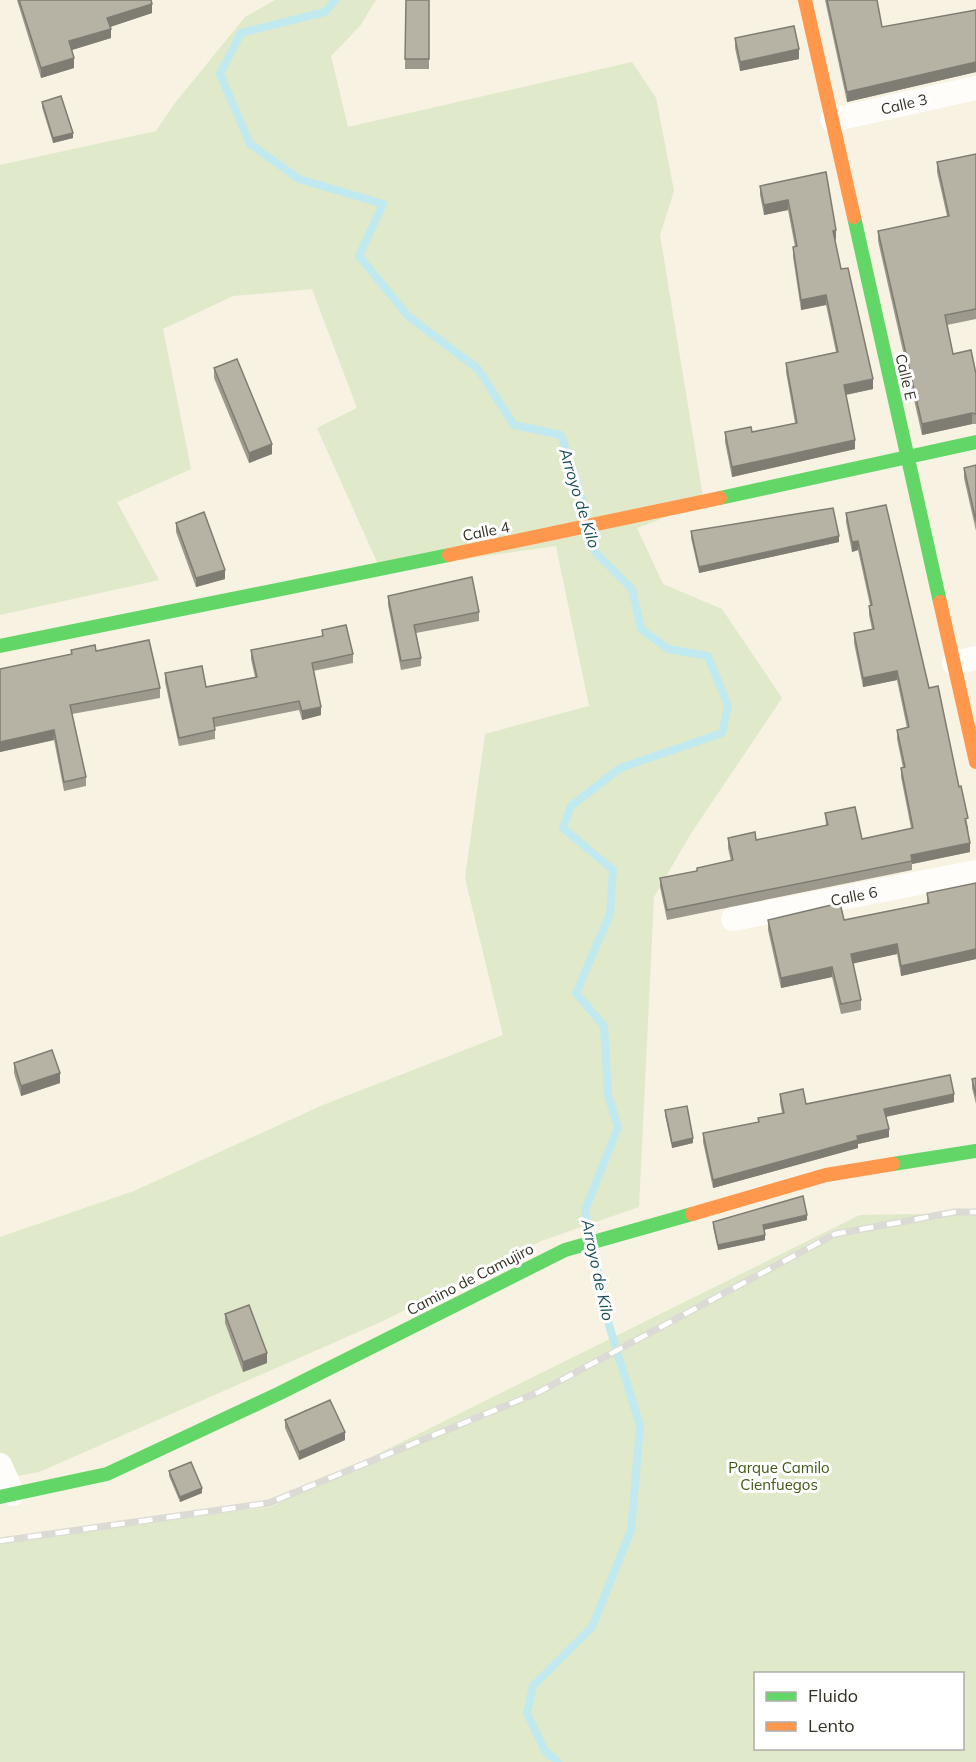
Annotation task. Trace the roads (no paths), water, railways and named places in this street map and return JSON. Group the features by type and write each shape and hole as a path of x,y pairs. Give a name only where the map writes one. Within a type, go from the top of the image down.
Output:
{"street":[{"name":"Calle E","path":"805,0 908,458 965,660 976,762"},
{"name":"Calle 3","path":"832,120 976,88"},
{"name":"Calle 4","path":"0,646 604,524 976,442"},
{"name":"Calle 6","path":"733,919 976,872"},
{"name":"Camino de Camujiro","path":"7,1496 107,1474 280,1393 565,1250 826,1175 976,1151"},
{"path":"0,1465 7,1496"}],"waterway":[{"name":"Arroyo de Kilo","path":"335,0 325,12 241,33 220,74 250,144 299,179 383,204 359,256 408,316 478,369 514,425 561,435 587,520"},
{"name":"Arroyo de Kilo","path":"590,535 595,552 632,589 641,629 668,649 708,656 728,706 722,733 620,768 571,806 563,828 613,870 610,914 576,993 604,1026 608,1095 618,1127 585,1210 590,1234"},
{"name":"Arroyo de Kilo","path":"558,1762 545,1751 527,1713 533,1686 592,1627 631,1530 640,1426 609,1325 593,1249"}],"railway":[{"path":"0,1541 269,1503 539,1392 835,1234 955,1212 976,1212"}],"park label":[{"name":"Parque Camilo Cienfuegos","path":"779,1476"}]}
